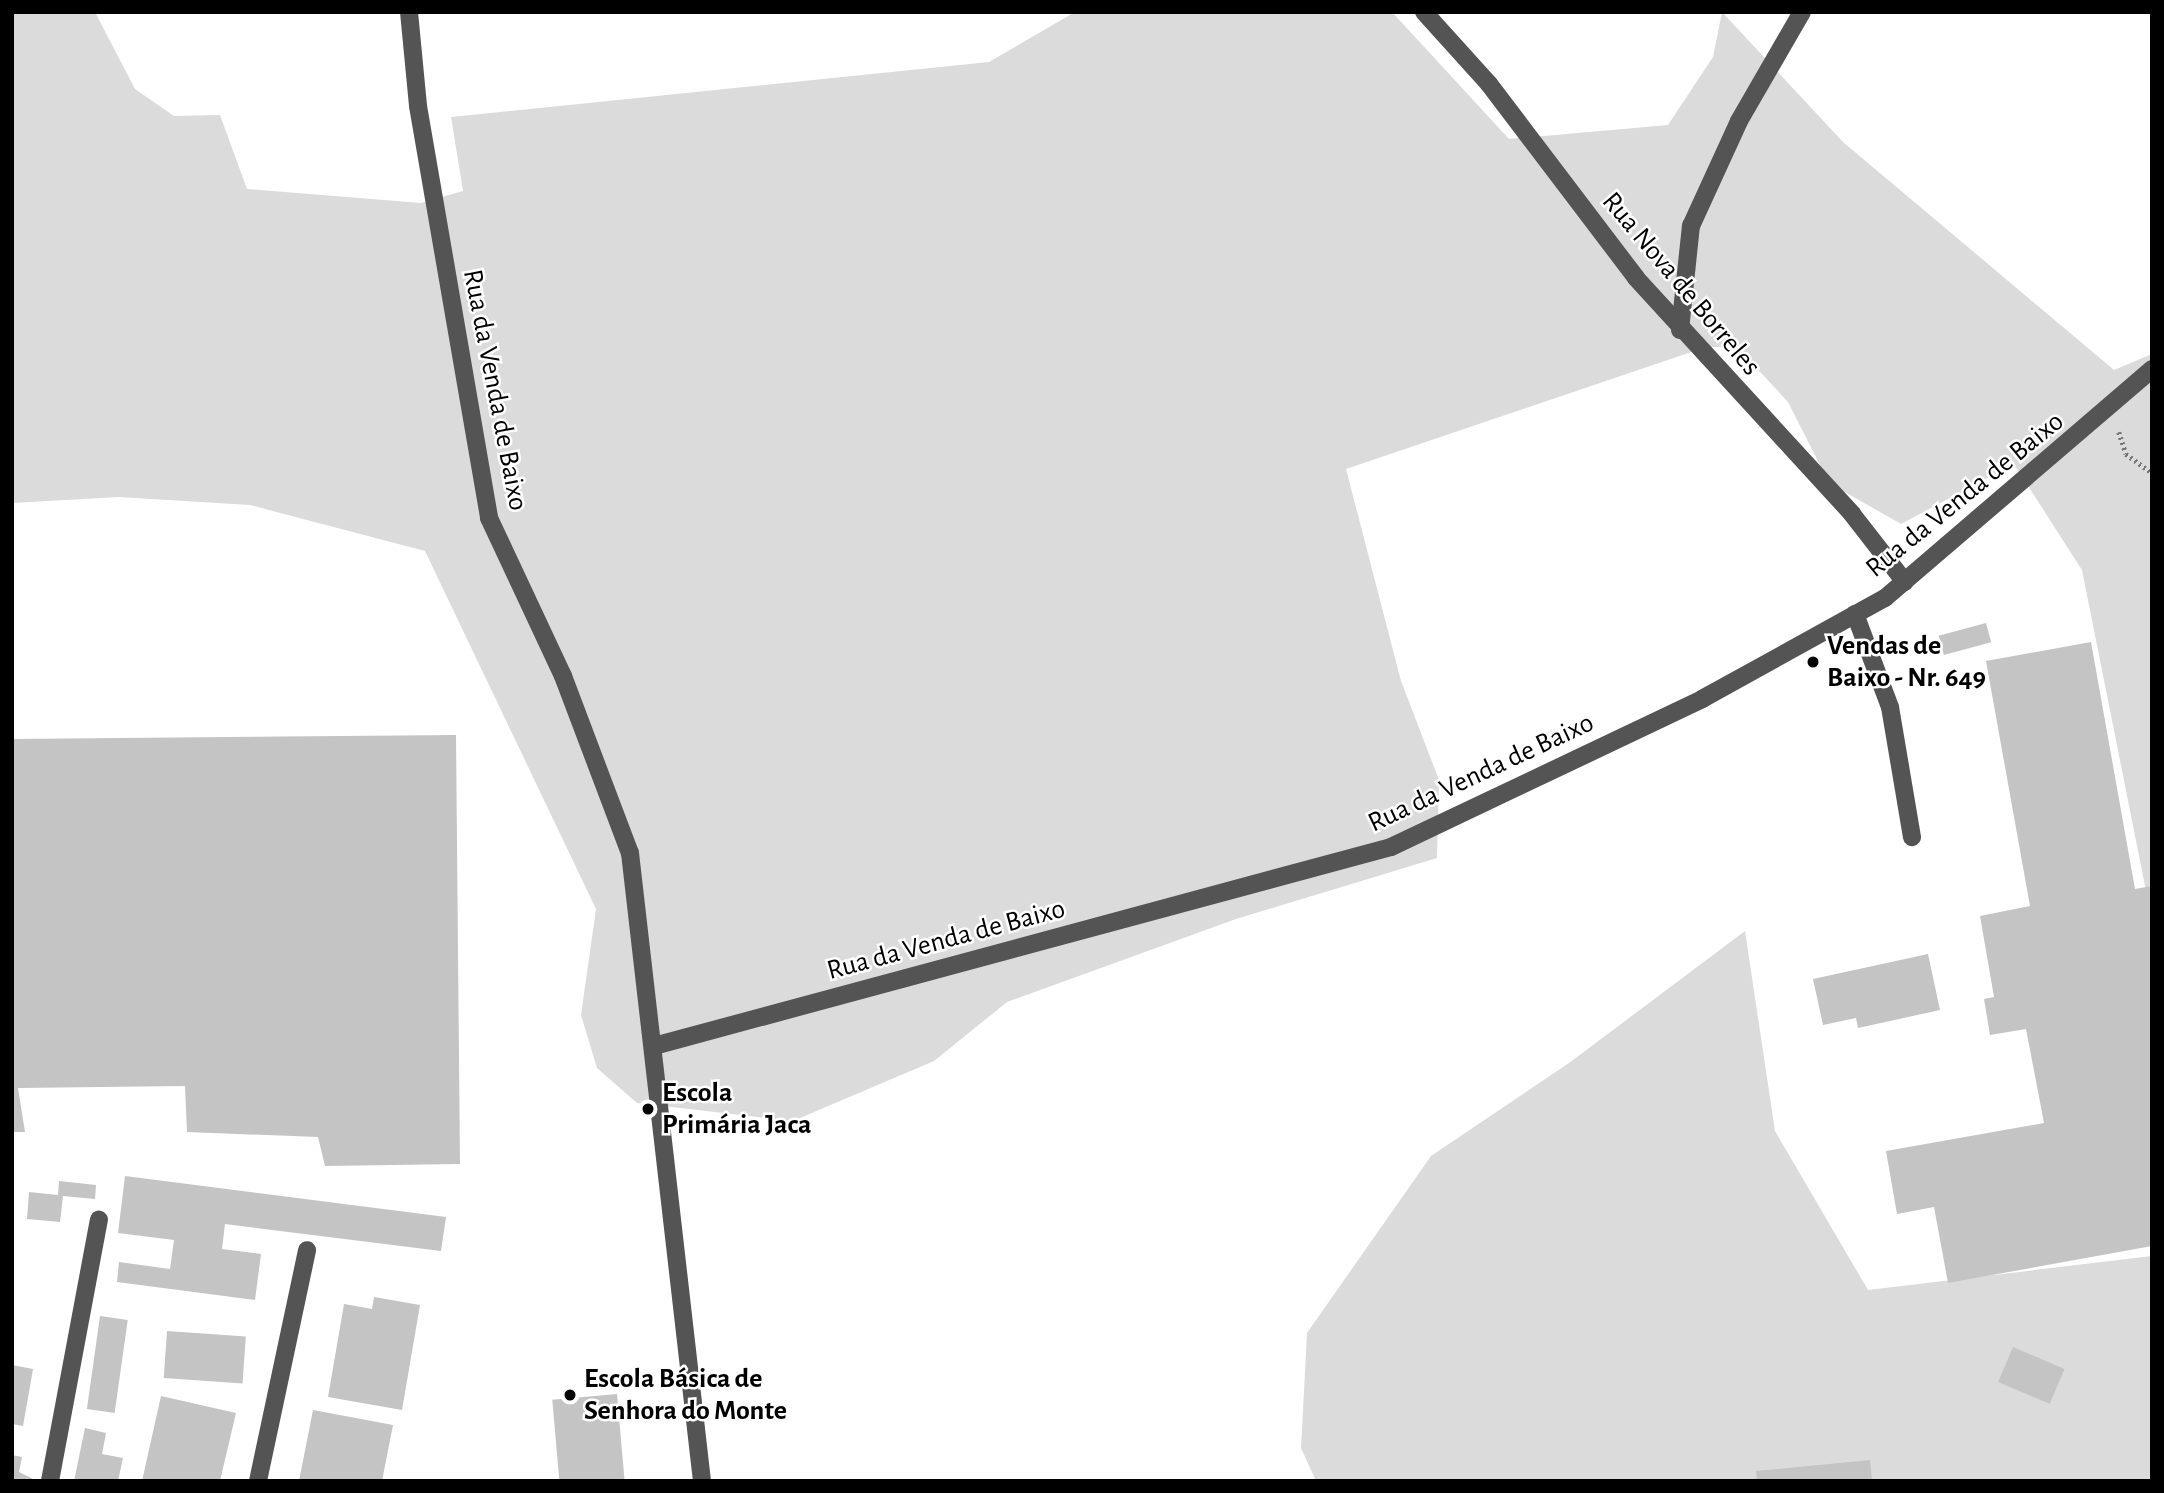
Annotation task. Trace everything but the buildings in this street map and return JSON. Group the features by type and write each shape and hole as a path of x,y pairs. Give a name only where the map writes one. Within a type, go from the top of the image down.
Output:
{"street":[{"name":"Rua da Venda de Baixo","path":"409,12 418,106 489,518 563,676 630,853 654,1046 671,1255 702,1481"},
{"name":"Rua Nova de Borreles","path":"1424,12 1489,84 1680,330 1852,513 1905,582"},
{"path":"1680,330 1690,226 1739,121 1802,12"},
{"name":"Rua da Venda de Baixo","path":"654,1046 1391,847 1702,699 1855,614 1905,582 2112,408 2152,369"},
{"path":"1855,614 1890,707 1912,837"},
{"path":"50,1481 99,1220"},
{"path":"258,1481 307,1250"}],"path":[{"path":"2112,408 2126,454 2152,473"}],"shaded area":[{"path":"12,12 95,12 135,89 174,116 220,115 247,189 421,203 463,191 451,117 989,62 1075,12 1392,12 1509,139 1668,125 1713,57 1722,12 1843,142 2114,370 2152,354 2152,921 2082,570 2014,464 1901,524 1829,483 1788,402 1737,347 1706,347 1346,469 1401,681 1439,780 1437,858 1236,919 1007,1002 934,1061 793,1121 637,1103 597,1068 581,1015 596,909 425,551 250,505 119,497 12,503"},
{"path":"1745,931 1775,1131 1868,1290 2152,1256 2152,1481 1316,1481 1301,1448 1307,1333 1431,1156 1569,1063"}],"place":[{"name":"Vendas de Baixo - Nr. 649","path":"1813,662"},
{"name":"Escola Primária Jaca","path":"648,1109"},
{"name":"Escola Básica de Senhora do Monte","path":"570,1395"}]}
